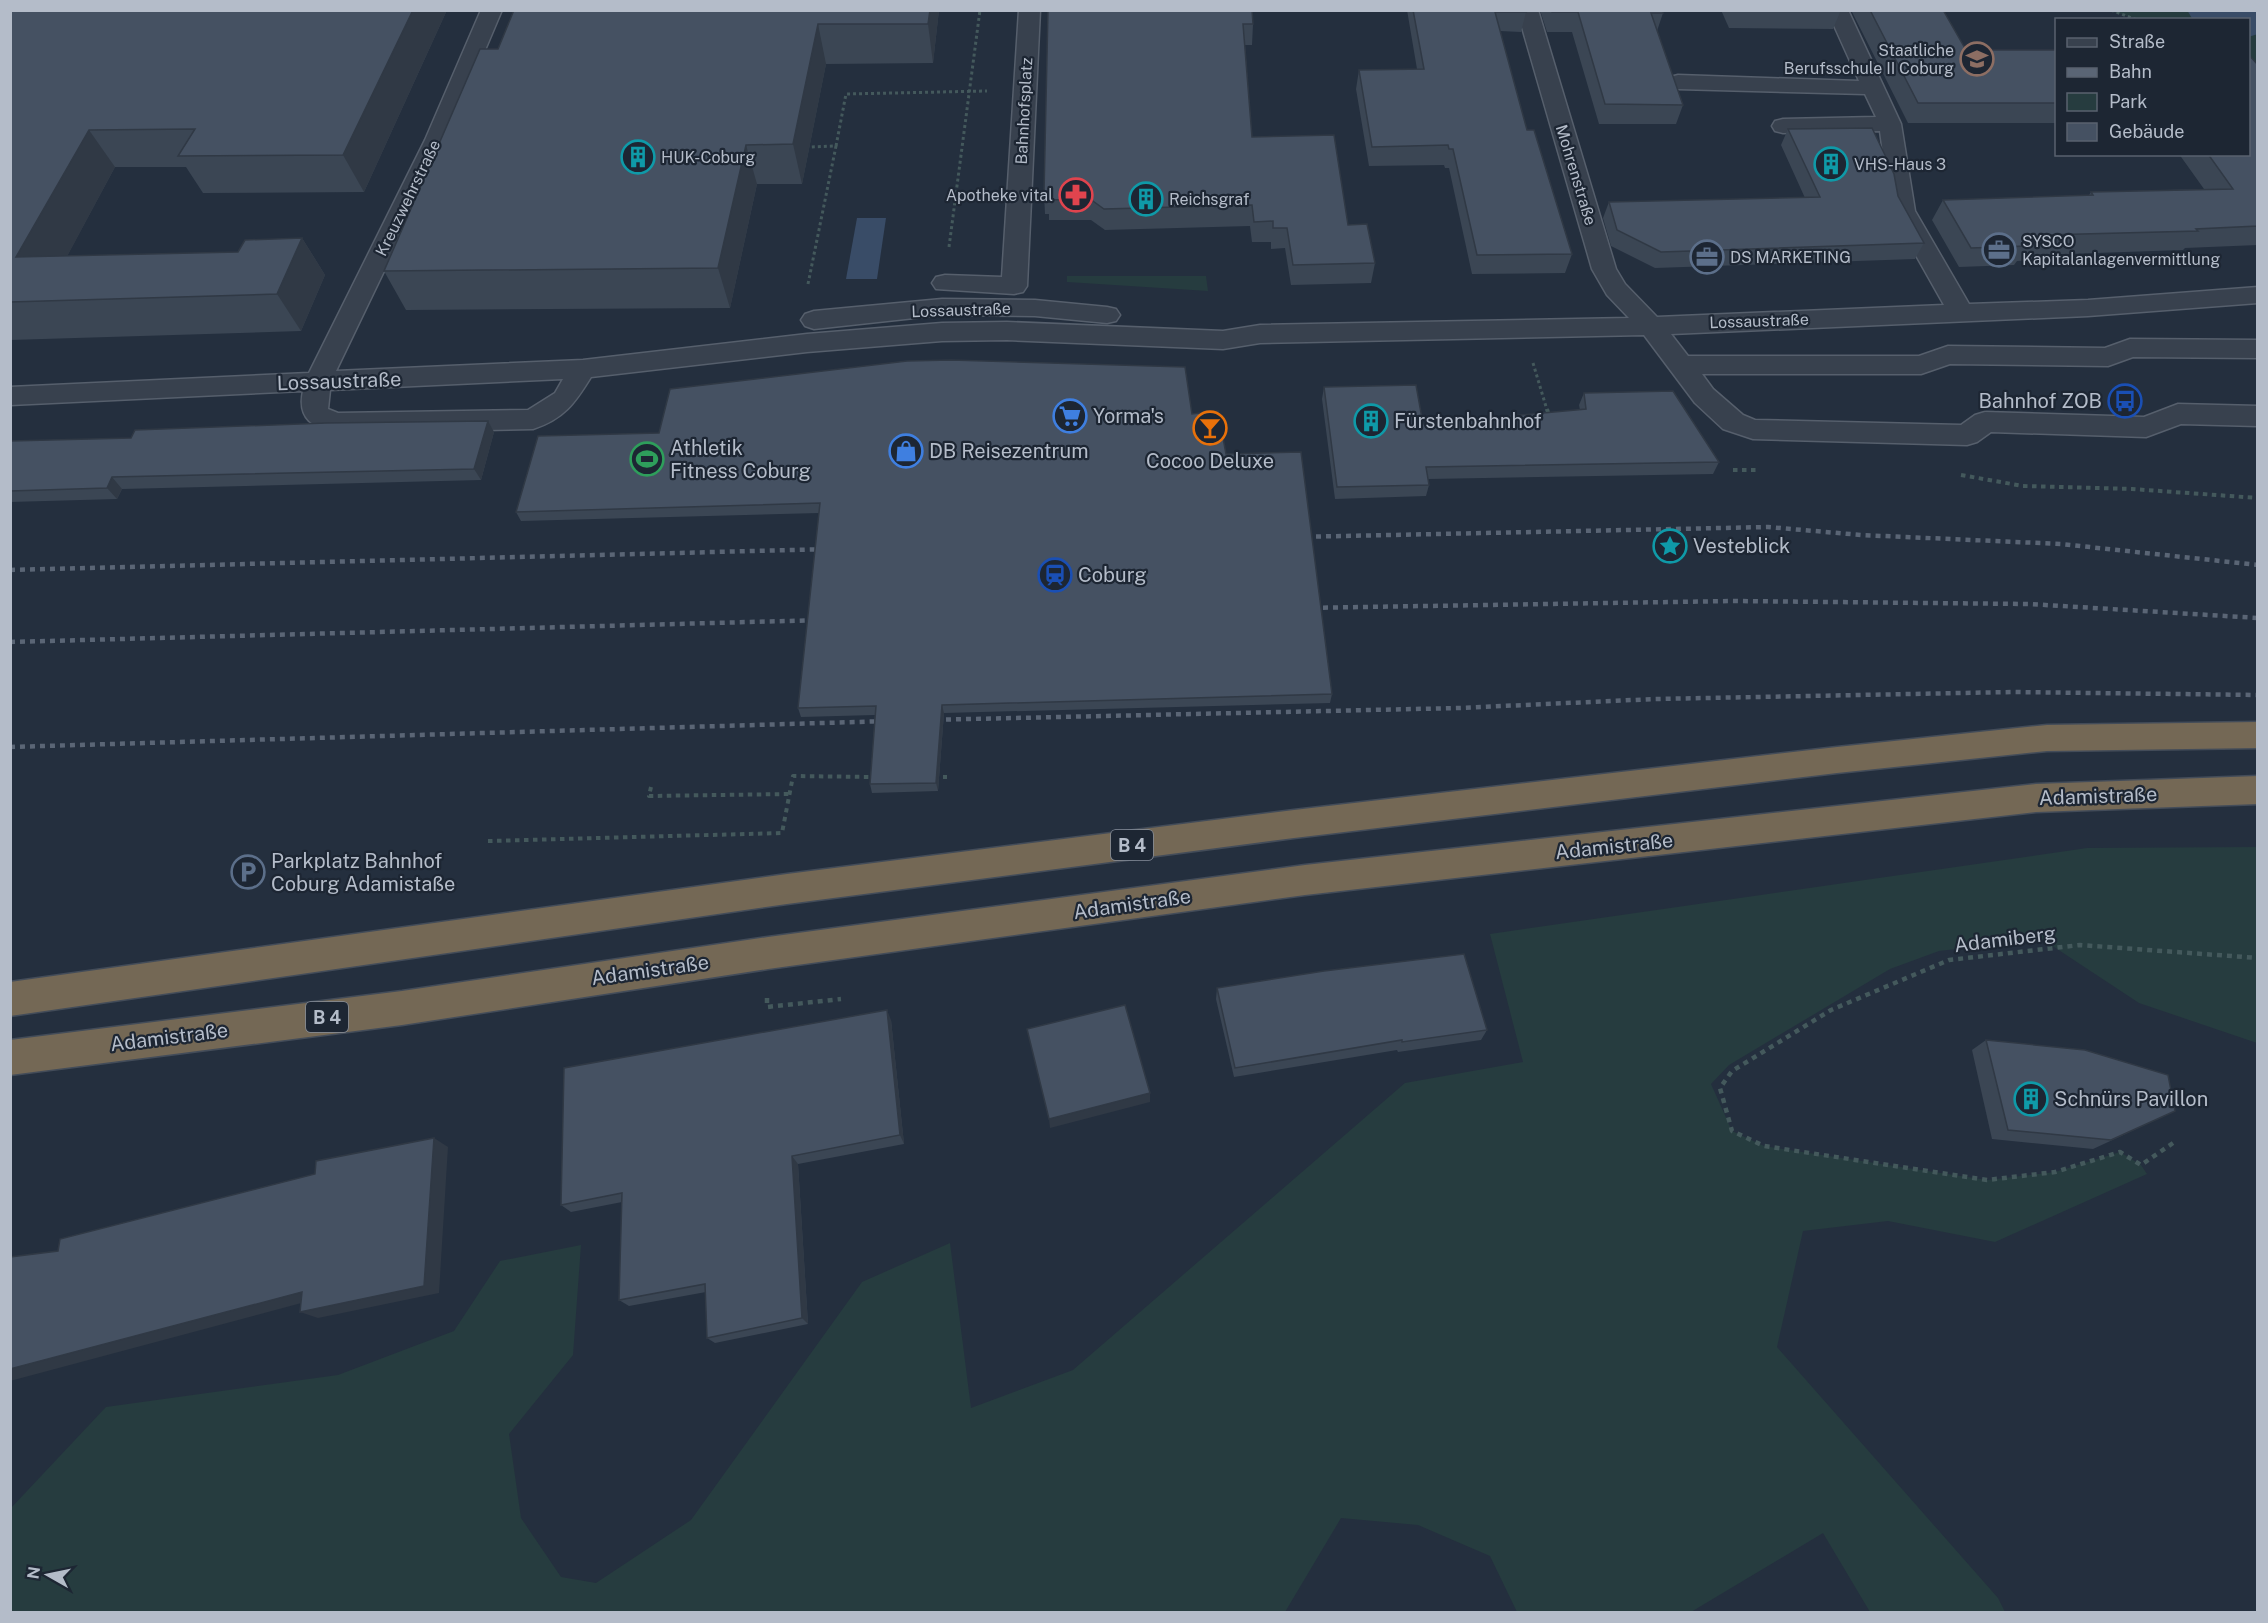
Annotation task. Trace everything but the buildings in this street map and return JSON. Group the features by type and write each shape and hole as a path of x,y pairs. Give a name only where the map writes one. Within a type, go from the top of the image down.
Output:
{"highway":[{"name":"B 4","path":"10,999 787,889 1294,824 2047,738 2258,735"},
{"name":"Adamistraße","path":"10,1058 402,1008 768,953 1305,880 2036,798 2258,790"}],"street":[{"name":"Kreuzwehrstraße","path":"492,10 436,140 318,382 313,406 316,415 324,421 338,423 533,418 564,400 583,369"},
{"name":"Bahnhofsplatz","path":"945,283 1014,286 1030,10"},
{"name":"Mohrenstraße","path":"1527,10 1604,269 1616,290 1651,326 1704,396 1733,422 1764,430 1967,435 1985,422 2146,428 2178,414 2258,416"},
{"path":"1837,10 1890,124 1900,177 1903,211 1961,313"},
{"path":"1678,82 1875,88"},
{"path":"1783,126 1890,124"},
{"name":"Lossaustraße","path":"10,396 583,369 667,358 942,332 1007,331 1223,340 1260,334 1651,326 2088,308 2258,295"},
{"path":"1680,366 1922,365 1948,355 2108,357 2130,348 2258,349"}],"path":[{"path":"945,283 980,10"},
{"path":"2111,10 2132,18"},
{"path":"808,284 846,94 1025,90"},
{"path":"809,147 836,146"},
{"path":"1531,357 1551,424"},
{"path":"1733,470 1768,470"},
{"path":"1953,474 2023,486 2132,489 2258,498"},
{"path":"488,841 782,833 794,776 884,777"},
{"path":"926,777 947,777"},
{"path":"651,787 649,796 790,794"},
{"name":"Adamiberg","path":"2173,1143 2141,1165 2120,1152 2055,1172 1987,1180 1764,1146 1732,1131 1720,1088 1732,1071 1831,1010 1949,960 2080,945 2258,958"},
{"path":"775,1006 841,999"}],"green space":[{"path":"2111,11 2216,11 2240,18 2134,18"},
{"path":"2250,21 2257,24 2257,71 2250,63"},
{"path":"1067,276 1206,276 1208,291 1067,282"},
{"path":"2257,847 2257,1043 2139,1003 2042,939 1939,951 1890,969 1729,1065 1711,1084 1732,1131 1764,1146 1987,1180 2055,1172 2120,1152 2141,1165 2147,1174 1995,1242 1888,1221 1803,1231 1777,1347 1998,1598 2005,1612 1870,1612 1823,1533 1691,1612 1517,1612 1490,1556 1418,1525 1341,1518 1285,1612 11,1612 11,1508 106,1407 338,1375 454,1331 500,1261 581,1245 573,1355 509,1434 521,1518 561,1577 596,1583 691,1520 862,1282 950,1243 971,1408 1073,1370 1405,1083 1523,1062 1490,934 2087,848"}],"water":[{"path":"857,218 886,218 877,279 846,279"}],"waterway":[{"path":"2216,10 2238,18"}],"railway":[{"path":"1296,537 1768,527 1861,535 2061,544 2258,565"},
{"path":"10,570 832,549"},
{"path":"1303,608 1732,601 2029,604 2258,618"},
{"path":"10,642 823,620"},
{"path":"926,720 1459,708 1655,699 2012,692 2258,695"},
{"path":"10,747 890,721"}],"place":[{"name":"Staatliche Berufsschule II Coburg","path":"1977,59"},
{"name":"HUK-Coburg","path":"638,157"},
{"name":"VHS-Haus 3","path":"1831,164"},
{"name":"Apotheke vital","path":"1076,195"},
{"name":"Reichsgraf","path":"1146,199"},
{"name":"SYSCO Kapitalanlagenvermittlung","path":"1999,250"},
{"name":"DS MARKETING","path":"1707,257"},
{"name":"Bahnhof ZOB","path":"2125,401"},
{"name":"Yorma's","path":"1070,416"},
{"name":"Fürstenbahnhof","path":"1371,421"},
{"name":"Cocoo Deluxe","path":"1210,428"},
{"name":"DB Reisezentrum","path":"906,451"},
{"name":"Athletik Fitness Coburg","path":"647,459"},
{"name":"Vesteblick","path":"1670,546"},
{"name":"Coburg","path":"1055,575"},
{"name":"Parkplatz Bahnhof Coburg Adamistaße","path":"248,872"},
{"name":"Schnürs Pavillon","path":"2031,1099"}]}
